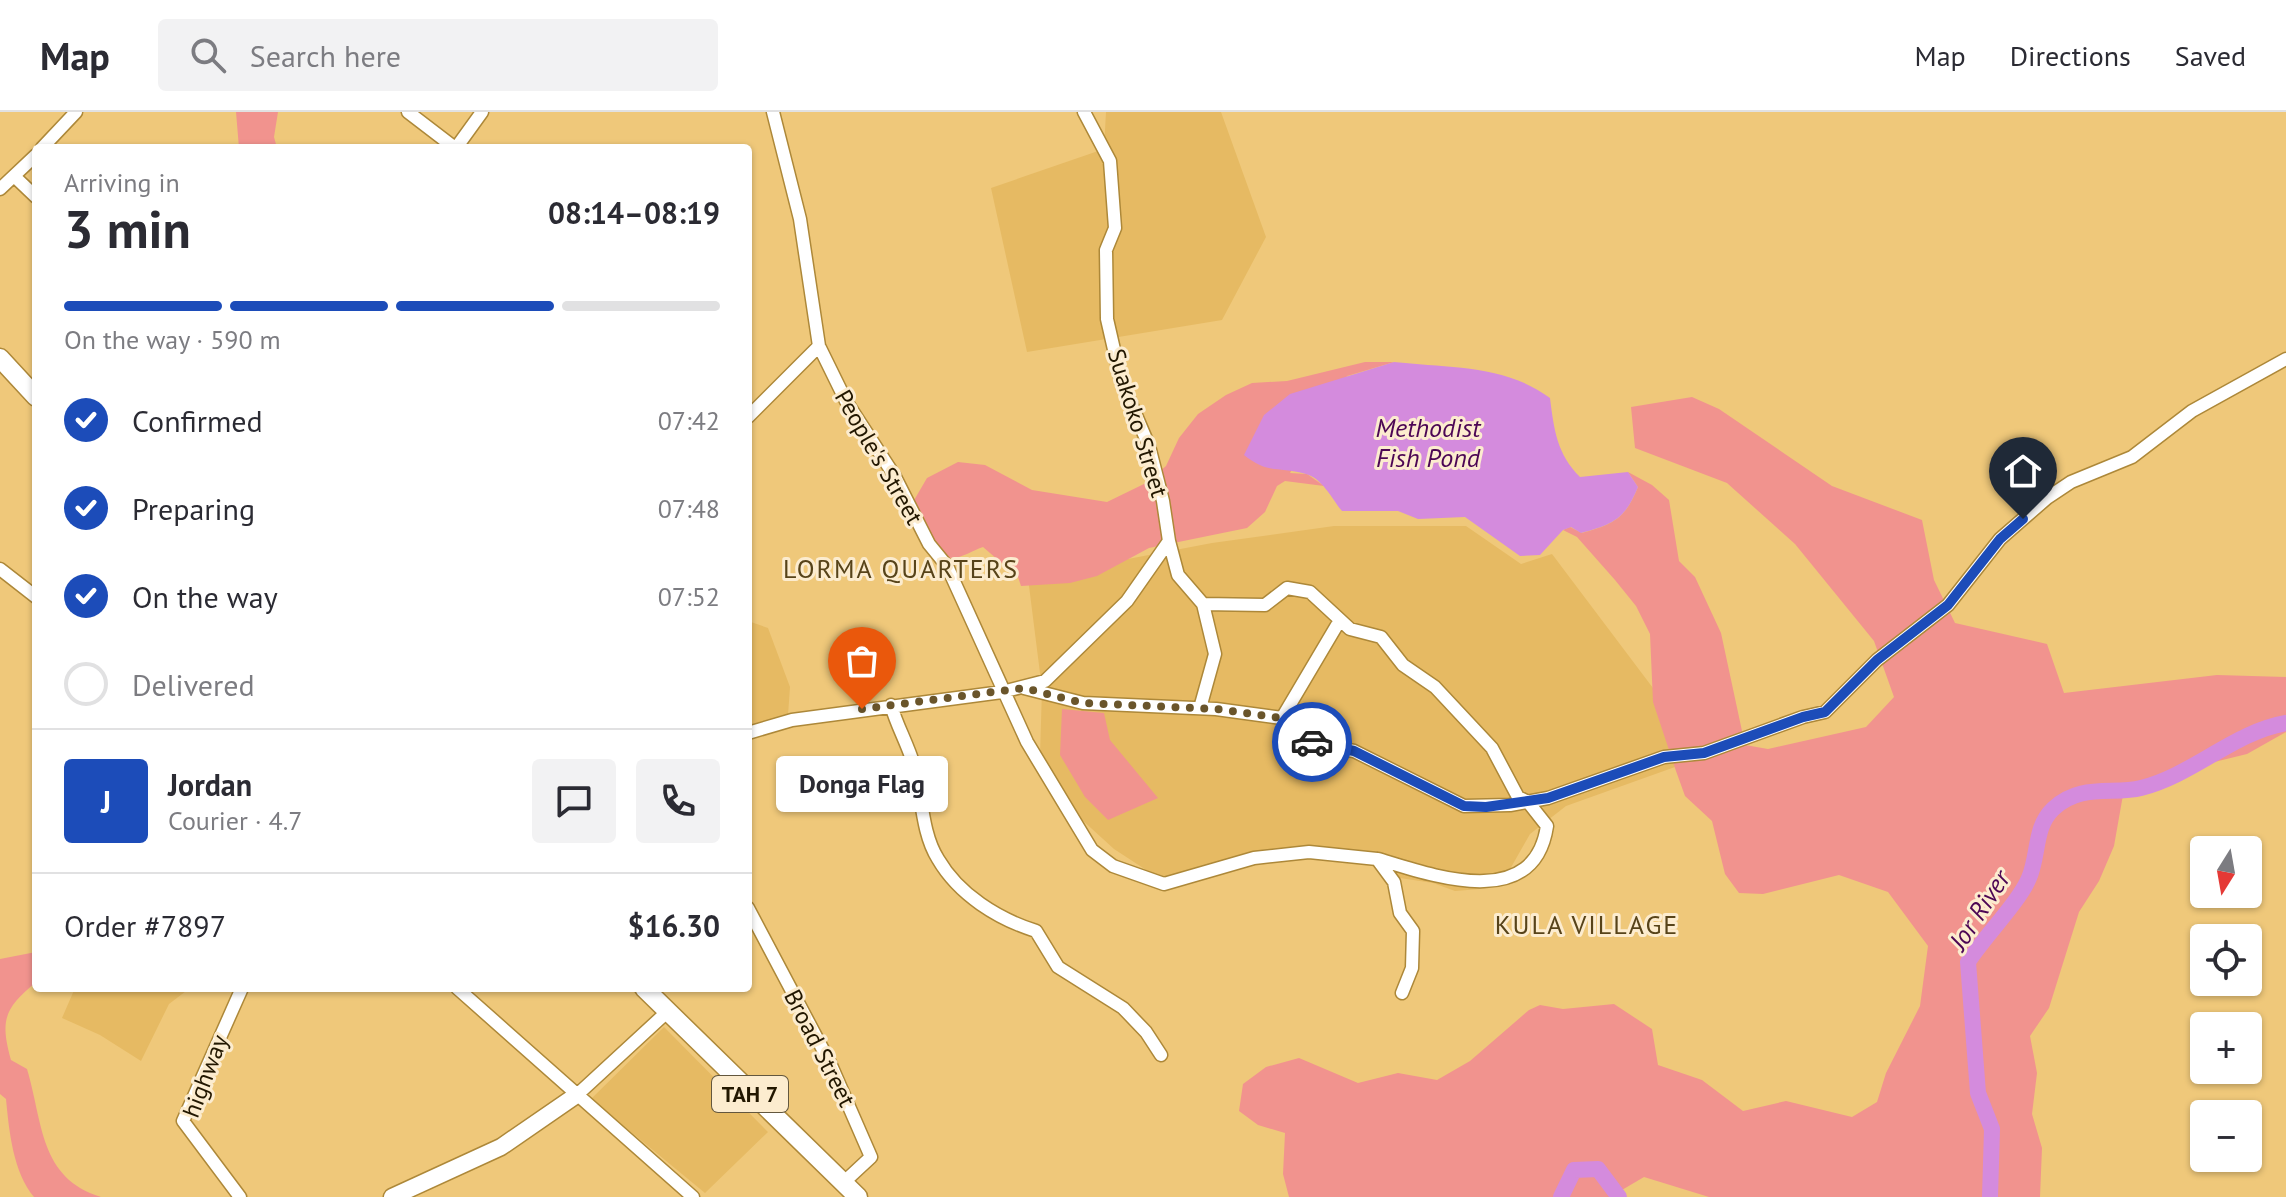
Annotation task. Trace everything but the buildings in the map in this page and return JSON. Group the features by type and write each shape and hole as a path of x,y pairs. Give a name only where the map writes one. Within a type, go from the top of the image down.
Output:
{"highway":[{"path":"0,358 32,393"},
{"name":"TAH 7","path":"648,992 858,1197"}],"main road":[{"path":"392,1197 501,1147 578,1094"}],"street":[{"path":"46,144 76,112"},
{"path":"408,112 450,144"},
{"path":"458,144 482,112"},
{"name":"People's Street","path":"773,112 800,219 819,346 846,401 894,475 929,544 947,566 1002,692 1061,804 1092,850 1113,866 1164,884 1254,858 1309,852 1377,859 1448,881 1503,882 1523,869 1545,842 1547,826 1528,802 1518,797 1492,748 1435,687 1403,665 1381,637 1350,629 1310,592 1287,588 1265,605 1203,604"},
{"name":"Suakoko Street","path":"1084,112 1110,161 1115,228 1106,250 1107,319 1121,380 1149,446 1178,575 1203,604"},
{"path":"0,189 32,159"},
{"path":"15,177 32,193"},
{"path":"752,413 819,346"},
{"path":"1024,688 1083,703 1200,708 1282,718 1315,744 1354,751 1464,806 1528,802 1664,757 1704,753 1825,712 1877,660 1948,605 2000,539 2047,498 2071,482 2132,457 2192,411 2286,359"},
{"path":"752,732 792,720 1002,692 1045,681 1127,601 1169,541"},
{"path":"0,570 32,594"},
{"path":"1200,708 1215,654 1203,604"},
{"path":"1282,718 1340,620"},
{"path":"891,705 897,727 909,747 937,859 975,902 1014,924 1036,931 1058,967 1123,1008 1146,1032 1161,1055"},
{"path":"1377,859 1394,882 1400,913 1413,931 1412,968 1402,993"},
{"name":"Broad Street","path":"752,916 830,1063 871,1157"},
{"name":"highway","path":"240,992 183,1121 240,1197"},
{"path":"462,992 693,1197"},
{"path":"578,1094 667,1012"},
{"path":"843,1183 871,1157 883,1165"}],"shaded area":[{"path":"236,112 278,112 276,144 239,144"},
{"path":"1106,112 1221,112 1266,237 1222,320 1027,352 991,188 1104,149"},
{"path":"1365,362 1394,362 1347,376 1290,473 1307,474 1324,486 1285,481 1277,486 1265,512 1247,528 1149,548 1097,576 1070,583 1021,586 1018,577 983,547 956,558 944,556 926,537 913,502 927,478 958,462 985,465 1032,490 1107,502 1146,483 1166,466 1179,438 1198,414 1226,395 1252,383 1287,381"},
{"path":"1692,397 1719,409 1832,486 1922,520 1934,580 1955,623 2047,644 2064,693 2217,675 2286,677 2286,732 2247,754 2202,765 2123,795 2114,846 2099,881 2079,912 2049,1008 2030,1036 2037,1073 2032,1114 2042,1148 2040,1197 1709,1197 1644,1177 1610,1197 1289,1197 1283,1174 1285,1133 1258,1125 1239,1111 1243,1084 1266,1067 1299,1058 1358,1083 1398,1073 1437,1080 1470,1061 1529,1010 1540,1005 1563,1009 1614,1004 1652,1029 1658,1065 1702,1080 1743,1111 1786,1101 1852,1117 1877,1102 1886,1073 1920,1006 1928,946 1888,892 1839,875 1763,894 1739,893 1725,874 1712,821 1685,796 1676,771 1653,702 1650,634 1636,606 1615,580 1577,537 1563,530 1570,527 1582,533 1617,519 1638,487 1628,472 1652,485 1669,500 1679,561 1695,577 1721,633 1745,745 1768,749 1866,727 1894,697 1874,641 1795,544 1727,483 1635,448 1631,407"},
{"path":"1334,526 1466,526 1521,564 1552,554 1662,700 1675,767 1566,806 1530,834 1505,878 1480,889 1455,891 1433,883 1387,876 1366,853 1272,855 1160,879 1114,849 1080,818 1040,756 1042,689 1028,578 1212,543"},
{"path":"752,622 768,628 790,687 788,715 752,727"},
{"path":"1062,709 1104,713 1110,740 1158,798 1108,820 1085,797 1060,755"},
{"path":"32,953 32,986 17,1000 7,1016 6,1035 11,1060 27,1069 41,1128 55,1162 81,1188 101,1197 34,1197 21,1176 13,1151 6,1099 0,1094 0,959"},
{"path":"73,992 185,992 169,1004 141,1061 100,1035 62,1018"},
{"path":"664,1027 768,1132 705,1193 591,1099"}],"water":[{"name":"Methodist Fish Pond","path":"1394,362 1495,373 1532,387 1550,398 1555,431 1561,450 1572,468 1580,477 1628,472 1638,487 1628,506 1617,519 1602,527 1581,533 1571,527 1563,530 1540,555 1520,556 1465,517 1418,519 1398,511 1342,511 1312,476 1267,468 1244,455 1264,415 1290,394"}],"waterway":[{"name":"Jor River","path":"1990,1197 1992,1129 1978,1093 1968,962 2010,909 2029,878 2047,816 2063,801 2074,796 2097,791 2130,790 2160,782 2249,735 2286,723"},
{"name":"Jor River","path":"1561,1197 1574,1170 1598,1169 1619,1197"}],"way so far":[{"path":"862,709 1024,688 1083,703 1216,709 1282,718 1312,742"}],"place":[{"name":"Donga Flag","path":"862,709"}],"district":[{"name":"LORMA QUARTERS","path":"901,568"},
{"name":"KULA VILLAGE","path":"1587,924"}],"route":[{"path":"1312,742 1354,751 1464,806 1486,807 1548,798 1579,784 1650,764 1664,757 1704,753 1825,712 1843,698 1877,660 1948,605 1978,564 2023,519"}]}
